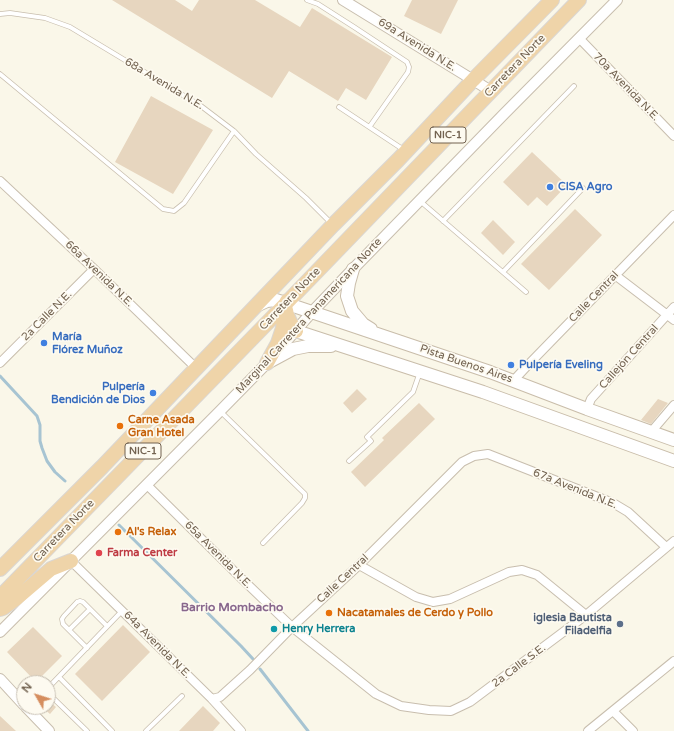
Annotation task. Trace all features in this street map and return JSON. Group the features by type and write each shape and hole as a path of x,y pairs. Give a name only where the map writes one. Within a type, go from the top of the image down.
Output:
{"highway":[{"name":"Carretera Norte","path":"0,569 102,467 333,225 402,156 473,80 552,0"},
{"name":"Carretera Norte","path":"0,597 286,304 579,0"},
{"path":"266,363 278,343 283,328 286,304 292,289 368,209 402,156"},
{"path":"286,304 287,314 296,331"},
{"path":"0,609 17,598 52,570 71,561"}],"main road":[{"path":"353,269 347,296 352,311 363,324 383,336"},
{"name":"Pista Buenos Aires","path":"255,306 267,301 276,300 514,380 674,440"},
{"name":"Pista Buenos Aires","path":"296,331 483,392 674,461"},
{"path":"266,363 293,349 324,345 344,346"},
{"path":"414,370 415,347"}],"street":[{"name":"69a Avenida N.E.","path":"343,0 491,91"},
{"name":"Marginal Carretera Panamericana Norte","path":"0,632 220,411 353,269 617,0"},
{"name":"70a Avenida N.E.","path":"579,38 674,136"},
{"name":"66a Avenida N.E.","path":"0,181 94,269 196,368"},
{"name":"Calle Central","path":"514,380 674,214"},
{"name":"2a Calle N.E.","path":"0,363 94,269"},
{"path":"615,275 674,320"},
{"name":"Callejón Central","path":"588,409 591,399 674,308"},
{"path":"651,432 674,405"},
{"name":"67a Avenida N.E.","path":"474,456 488,454 613,503 628,512 666,547"},
{"name":"Calle Central","path":"212,699 220,697 250,670 292,627 358,565 462,462 474,456"},
{"name":"65a Avenida N.E.","path":"147,484 292,627 376,694 401,706 430,710"},
{"name":"2a Calle S.E.","path":"430,710 451,711 470,702 586,614 674,541"},
{"name":"64a Avenida N.E.","path":"71,561 212,699 241,731"},
{"path":"358,565 416,597 433,602 450,599 509,572 522,570 537,575 586,614"},
{"path":"588,731 674,662"},
{"path":"0,679 16,696"},
{"path":"613,711 633,731"},
{"path":"34,715 49,731"}],"lane":[{"path":"307,0 318,4 407,62 409,68 408,72 370,126"},
{"name":"68a Avenida N.E.","path":"0,14 10,13 45,18 70,27 201,106 234,131 256,154 306,198 333,225"},
{"path":"0,74 163,209 174,211 184,203 234,131"},
{"path":"443,221 574,86"},
{"path":"339,106 370,126 402,156"},
{"path":"503,272 583,188"},
{"path":"420,200 526,292"},
{"path":"349,461 371,441 366,437 413,392 414,370"},
{"path":"220,411 305,494 305,498 302,503 264,543"},
{"path":"87,648 63,624 62,619 64,616 77,602 80,601 83,602 107,626"},
{"path":"69,630 90,609"},
{"path":"56,680 122,611"},
{"path":"59,677 112,731"},
{"path":"146,731 182,696"},
{"path":"56,701 87,731"}],"building":[{"path":"112,0 175,0 192,11 199,0 255,0 300,27 312,8 392,57 366,100 346,88 338,101 289,71 272,98"},
{"path":"412,0 458,0 441,34 404,16"},
{"path":"151,96 213,130 173,194 115,162"},
{"path":"532,152 567,185 547,206 537,197 528,206 503,182"},
{"path":"575,209 602,235 549,290 521,264"},
{"path":"493,220 515,242 503,255 481,233"},
{"path":"357,389 367,399 352,413 343,403"},
{"path":"658,399 668,403 651,424 641,420"},
{"path":"419,403 435,419 365,487 351,472 384,440 382,438"},
{"path":"123,625 150,652 102,701 75,674"},
{"path":"33,627 62,656 43,675 29,675 7,652"},
{"path":"203,706 220,723 213,731 179,731"},
{"path":"0,716 16,731 0,731"}],"waterway":[{"path":"0,376 37,416 40,425 40,441 47,461 55,472 65,481"},
{"path":"119,525 253,659"},
{"path":"260,669 308,731"}],"place":[{"name":"CISA Agro","path":"550,187"},
{"name":"María Flórez Muñoz","path":"44,343"},
{"name":"Pulpería Eveling","path":"511,365"},
{"name":"Pulpería Bendición de Dios","path":"153,393"},
{"name":"Carne Asada Gran Hotel","path":"120,426"},
{"name":"Al's Relax","path":"118,532"},
{"name":"Farma Center","path":"99,553"},
{"name":"Nacatamales de Cerdo y Pollo","path":"329,613"},
{"name":"iglesia Bautista Filadelfia","path":"620,624"},
{"name":"Henry Herrera","path":"274,629"}],"district":[{"name":"Barrio Mombacho","path":"232,608"}]}
